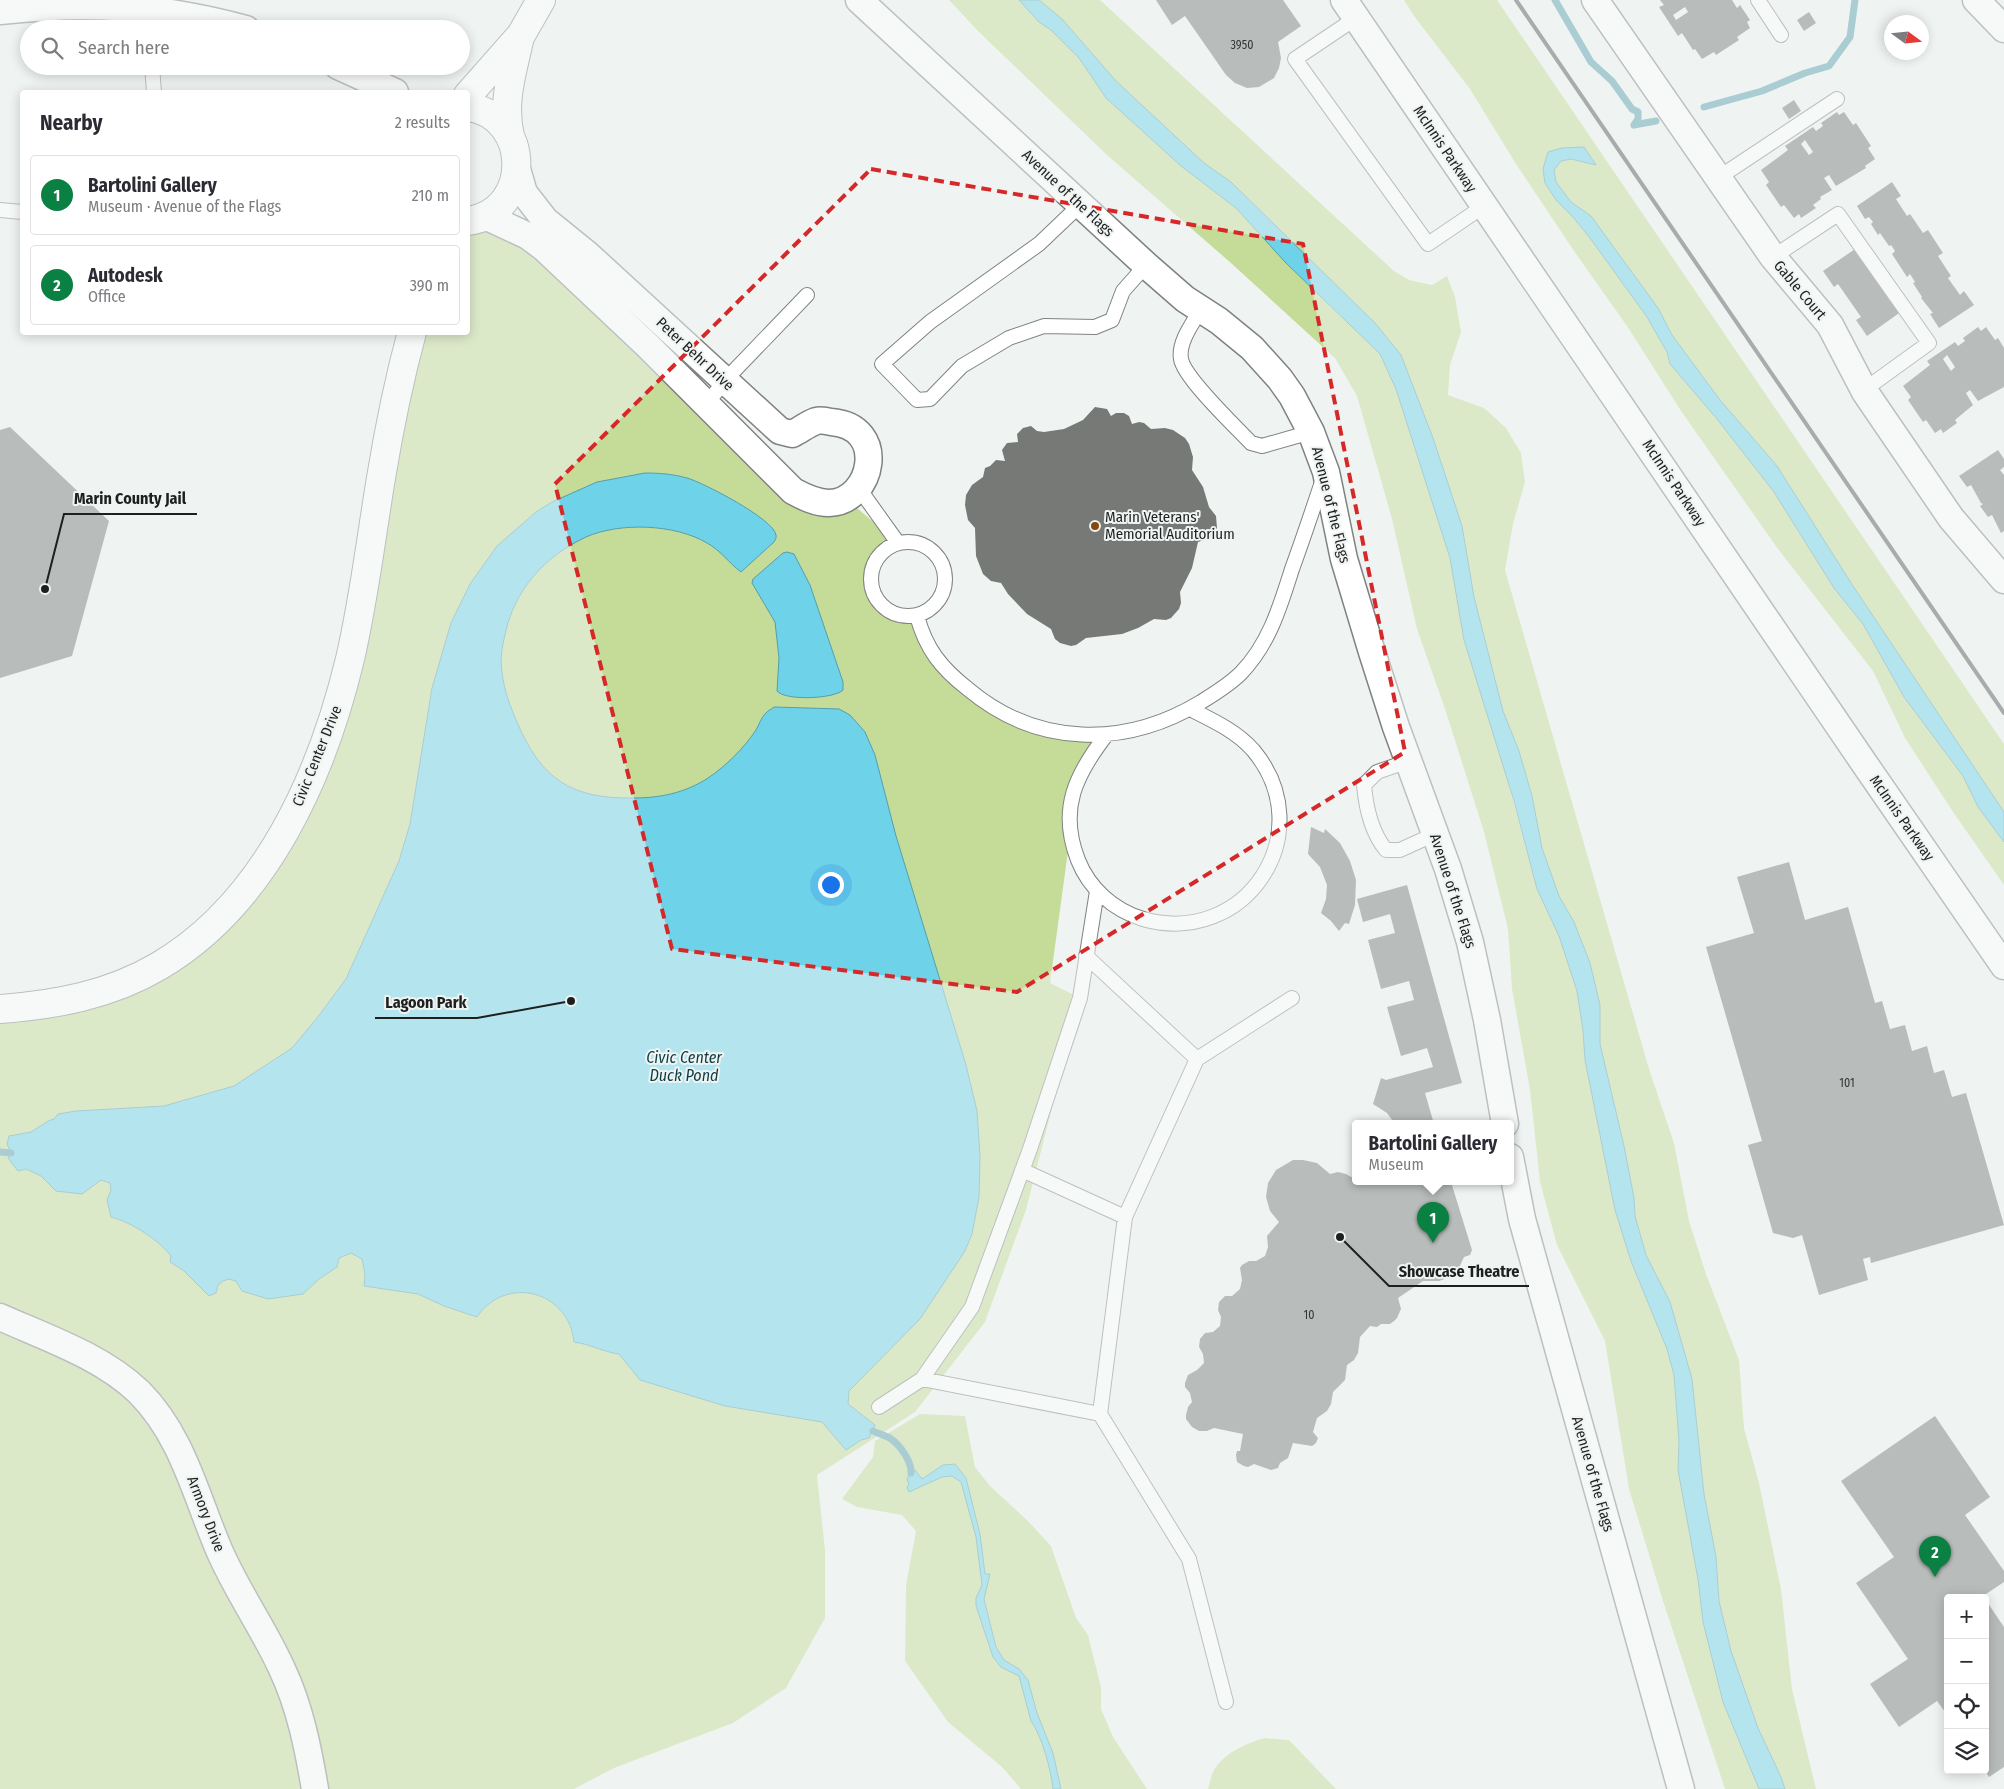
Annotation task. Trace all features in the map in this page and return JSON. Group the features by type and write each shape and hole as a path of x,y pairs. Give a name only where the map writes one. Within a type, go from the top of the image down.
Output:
{"street":[{"path":"470,93 521,35 541,0"},
{"name":"Avenue of the Flags","path":"859,0 1146,265 1185,299 1237,334 1266,364 1292,396 1312,432 1326,472 1344,559 1384,692 1458,903 1479,981 1504,1120"},
{"name":"Gable Court","path":"1595,0 1773,257 1830,326 1864,390 1951,518 2004,580"},
{"path":"1976,0 2004,29"},
{"path":"0,11 78,6 193,16 209,20"},
{"name":"McInnis Parkway","path":"1350,9 2004,966"},
{"path":"474,220 495,209 511,191 517,169 517,157 507,122 506,97 521,35"},
{"path":"347,75 361,90"},
{"path":"358,75 391,90"},
{"path":"470,108 492,117 503,126 510,136"},
{"name":"Peter Behr Drive","path":"474,220 528,236 544,248 648,346 793,491 812,500 830,503 840,501 858,488 864,480 870,464 870,454 867,444 856,431 838,422 817,421 792,434 780,432 587,254 545,220 524,193 517,169"},
{"name":"Civic Center Drive","path":"0,1009 51,1004 82,997 108,989 159,966 182,950 223,916 242,894 277,844 316,764 344,685 365,586 392,417 411,335"},
{"name":"Avenue of the Flags","path":"1514,1178 1522,1219 1682,1789"},
{"name":"Armory Drive","path":"0,1317 84,1355 109,1370 139,1393 167,1428 193,1479 228,1569 275,1653 288,1681 306,1737 315,1789"}],"lane":[{"path":"1758,0 1781,35"},
{"path":"1350,9 1295,59 1428,244 1484,206"},
{"path":"153,75 154,90"},
{"path":"1718,178 1837,98"},
{"path":"1080,205 1039,244 930,322 882,364 917,400 930,399 962,366 1009,338 1044,326 1095,327 1112,320 1123,291 1146,265"},
{"path":"0,210 20,212"},
{"path":"1773,257 1838,214 1929,343 1864,390"},
{"path":"705,405 725,381 807,295"},
{"path":"1201,309 1182,346 1181,359 1187,374 1251,443 1262,446 1312,432"},
{"path":"917,616 922,633 936,659 978,698 1018,721 1052,731 1071,734 1107,734 1147,728 1190,709 1239,675 1266,639 1282,601 1326,472"},
{"path":"858,488 898,543"},
{"path":"908,542 927,547 941,561 944,570 945,580 940,599 934,606 917,616 897,616 888,612 881,606 872,589 870,579 875,560 889,547 898,543 908,542"},
{"path":"1107,734 1085,765 1076,782 1071,800 1070,836 1080,866 1096,890 1120,909 1133,916 1168,924 1185,924 1212,918 1236,905 1248,895 1266,870 1274,853 1280,823 1275,792 1269,775 1252,750 1241,739 1215,721 1190,709"},
{"path":"1409,761 1377,772 1364,785 1366,802 1377,839 1386,850 1400,850 1435,834"},
{"path":"879,1407 922,1379 972,1307 1022,1170 1080,998 1096,890"},
{"path":"1086,956 1196,1059"},
{"path":"1226,1702 1189,1559 1100,1414 1125,1217 1196,1059 1292,998"},
{"path":"1022,1170 1125,1217"},
{"path":"922,1379 1100,1414"}],"highlighted area":[{"path":"871,169 1303,244 1405,752 1017,992 672,949 555,484"}],"green space":[{"path":"949,0 1019,0 1039,22 1051,30 1079,58 1106,98 1181,166 1236,208 1285,262 1380,354 1396,389 1450,558 1457,595 1537,889 1559,935 1577,991 1585,1060 1615,1210 1631,1261 1667,1349 1674,1375 1679,1441 1678,1466 1698,1579 1703,1622 1723,1702 1759,1789 1725,1789 1663,1601 1629,1489 1605,1341 1557,1245 1540,1182 1530,1090 1512,989 1508,929 1484,832 1446,712 1417,629 1392,519 1357,396 1335,358 1231,263 1107,155 979,32"},
{"path":"1039,0 1100,0 1394,271 1409,280 1432,285 1447,276 1455,297 1461,332 1450,365 1448,395 1484,408 1506,428 1521,453 1525,482 1513,524 1505,570 1649,1069 1674,1143 1689,1221 1706,1274 1739,1360 1744,1428 1759,1483 1781,1589 1792,1689 1816,1789 1785,1789 1758,1728 1731,1651 1719,1601 1716,1557 1704,1494 1692,1379 1670,1302 1646,1255 1635,1216 1634,1198 1624,1146 1600,1044 1600,1005 1590,963 1574,922 1559,896 1542,848 1532,796 1519,751 1503,711 1474,597 1462,526 1433,438 1401,355 1375,323 1231,182 1204,163 1116,81 1062,19"},
{"path":"1404,0 1497,0 2004,744 2004,812 1853,586 1777,466 1720,400 1672,335 1658,308 1591,216 1571,202 1556,182 1554,170 1561,161 1571,159 1595,164 1584,147 1562,148 1543,169 1545,183 1556,200 1590,238 1647,317 1666,350 1670,364 1717,419 1774,492 1834,588 1863,624 1904,697 1963,776 1978,807 2004,842 2004,885 1953,812 1905,738 1873,671 1778,549 1681,411 1627,326 1516,164 1470,89"},
{"path":"505,224 793,491 850,502 898,543 884,552 875,563 871,576 872,589 877,601 886,610 900,615 917,616 930,651 1018,721 1107,734 1085,765 1070,836 1050,983 1080,998 1026,1210 985,1322 915,1412 817,1475 825,1550 825,1618 786,1688 733,1723 614,1768 574,1789 0,1789 0,1009 51,1004 203,934 316,764 412,335 470,335 470,225"},
{"path":"920,1414 965,1416 975,1467 990,1486 1029,1522 1051,1546 1076,1618 1088,1635 1101,1687 1101,1709 1113,1737 1147,1789 1021,1789 1002,1767 948,1722 905,1661 906,1585 916,1531 902,1515 857,1507 842,1499 873,1457 875,1441"},
{"path":"1264,1738 1289,1740 1336,1789 1208,1789 1214,1770 1224,1758 1243,1746"}],"water":[{"path":"1019,0 1039,0 1062,19 1116,81 1204,163 1231,182 1375,323 1401,355 1433,438 1462,526 1474,597 1503,711 1519,751 1532,796 1542,848 1559,896 1574,922 1590,963 1600,1005 1600,1044 1624,1146 1634,1198 1635,1216 1646,1255 1670,1302 1692,1379 1704,1494 1716,1557 1719,1601 1731,1651 1758,1728 1785,1789 1759,1789 1723,1702 1703,1622 1698,1579 1678,1470 1679,1441 1674,1375 1667,1349 1631,1261 1615,1210 1585,1060 1577,991 1559,936 1537,889 1514,801 1464,640 1450,558 1396,389 1380,354 1285,262 1236,208 1181,166 1106,98 1079,58 1051,30 1039,22"},
{"path":"1584,147 1596,165 1571,159 1561,161 1554,170 1556,182 1571,202 1591,216 1658,308 1672,335 1720,400 1777,466 1853,586 2004,812 2004,842 1978,807 1963,776 1904,697 1863,624 1834,588 1774,492 1717,419 1670,364 1667,352 1647,317 1590,238 1556,200 1545,183 1543,169 1548,152 1562,148"},
{"name":"Civic Center Duck Pond","path":"645,473 682,477 707,486 763,520 772,528 776,538 741,572 707,543 679,532 647,527 631,527 600,532 586,537 557,554 545,564 524,589 509,619 502,649 501,667 506,692 526,742 548,771 561,782 575,789 592,795 611,797 653,797 681,791 715,773 740,750 767,712 774,707 839,709 850,715 865,732 875,755 896,836 966,1065 977,1111 980,1156 979,1197 972,1234 965,1251 920,1319 849,1391 848,1404 875,1425 869,1438 861,1440 846,1450 822,1422 725,1406 640,1380 619,1354 574,1342 570,1325 561,1311 549,1300 534,1294 519,1293 504,1296 489,1304 477,1317 444,1306 418,1294 364,1286 365,1274 362,1259 351,1253 339,1258 337,1267 319,1279 303,1294 268,1299 242,1291 236,1281 229,1279 218,1285 216,1293 209,1296 184,1271 170,1262 171,1256 152,1238 136,1227 111,1217 107,1200 111,1190 110,1183 101,1180 82,1194 56,1191 41,1176 26,1169 18,1171 8,1158 11,1153 7,1144 9,1136 31,1132 54,1119 58,1114 76,1111 164,1106 234,1086 292,1048 346,979 399,861 410,824 432,688 451,623 470,584 497,546 536,512 552,502 597,482"},
{"path":"783,553 794,554 810,585 843,682 843,690 838,693 810,698 789,696 777,691 779,658 775,622 752,583 753,579"},
{"path":"955,1464 966,1478 980,1534 985,1574 990,1574 984,1599 996,1647 1004,1660 1019,1669 1028,1680 1037,1713 1053,1753 1061,1789 1053,1789 1045,1753 1039,1735 1031,1721 1019,1676 1001,1667 993,1657 976,1606 976,1598 982,1585 976,1537 961,1482 952,1476 942,1477 909,1492 907,1488 909,1474 915,1470 922,1479 943,1465"}],"building":[{"path":"1156,0 1283,0 1301,26 1278,42 1281,58 1274,78 1259,87 1247,88 1235,83 1226,75 1185,16 1172,25"},
{"path":"1660,0 1732,0 1737,8 1740,5 1750,20 1747,22 1750,28 1737,37 1739,40 1716,55 1714,52 1702,59 1695,49 1693,50 1682,33 1678,36 1659,7 1664,5","holes":["1685,7 1688,12 1676,20 1673,15"]},
{"path":"1809,12 1816,23 1804,31 1797,20"},
{"path":"1794,100 1801,111 1789,119 1782,108"},
{"path":"1837,112 1839,115 1844,112 1853,125 1856,123 1871,146 1868,148 1875,159 1865,166 1866,168 1836,186 1829,175 1824,178 1832,190 1820,197 1821,199 1813,205 1816,208 1801,218 1799,214 1794,218 1784,205 1781,207 1766,185 1769,182 1761,170 1788,150 1785,146 1813,127 1816,131 1823,126 1821,123","holes":["1805,140 1813,152 1809,155 1801,144"]},
{"path":"1892,182 1901,196 1896,199 1907,216 1910,214 1923,233 1928,230 1943,253 1938,256 1951,276 1948,278 1960,295 1964,291 1974,305 1939,328 1930,314 1933,313 1921,298 1910,274 1907,277 1892,254 1895,251 1891,245 1889,246 1880,233 1878,235 1871,224 1873,222 1869,217 1865,219 1857,206"},
{"path":"1858,247 1887,291 1885,293 1890,301 1894,298 1902,311 1867,336 1856,320 1861,317 1838,284 1834,287 1823,271"},
{"path":"1978,327 1981,331 1986,327 1995,340 1998,338 2004,348 2004,387 1978,401 1970,390 1966,393 1973,405 1955,420 1957,423 1943,433 1941,429 1935,433 1926,420 1923,422 1908,400 1911,397 1903,386 1930,365 1927,361 1955,342 1958,346 1965,341 1963,338","holes":["1947,355 1955,367 1951,371 1943,359"]},
{"name":"Marin Veterans' Memorial Auditorium","path":"1095,407 1107,409 1111,416 1116,413 1124,413 1129,416 1132,424 1139,422 1144,423 1151,429 1165,428 1173,430 1185,438 1193,457 1192,470 1203,487 1209,507 1216,516 1217,528 1210,538 1198,542 1192,568 1180,592 1181,603 1179,609 1171,618 1166,620 1154,619 1122,634 1086,638 1071,646 1060,643 1055,639 1051,629 1027,614 1008,594 1001,583 991,581 983,574 976,556 975,528 968,520 965,505 966,495 972,485 983,477 985,468 996,460 1005,461 1002,450 1007,443 1018,442 1017,434 1023,428 1031,426 1037,431 1044,432 1064,429 1083,420"},
{"path":"10,427 109,521 72,656 0,678 0,430"},
{"path":"1998,450 2004,459 2004,467 2000,470 2004,475 2004,531 2001,533 1992,515 1988,517 1980,506 1983,504 1971,485 1967,487 1959,476"},
{"path":"1311,827 1324,833 1325,829 1340,843 1350,861 1356,880 1355,905 1349,924 1345,923 1339,931 1321,913 1326,899 1327,885 1320,867 1308,854"},
{"path":"1789,862 1805,920 1848,907 1875,1003 1882,1001 1890,1029 1905,1025 1912,1051 1927,1046 1934,1073 1944,1070 1952,1097 1966,1093 2004,1225 1871,1263 1870,1257 1863,1259 1868,1280 1819,1295 1802,1235 1793,1238 1773,1233 1748,1145 1762,1141 1706,947 1754,933 1737,877"},
{"path":"1407,885 1462,1083 1425,1093 1433,1120 1392,1120 1387,1113 1373,1104 1381,1078 1386,1080 1433,1067 1427,1048 1401,1056 1387,1007 1414,1000 1409,981 1381,989 1368,940 1395,933 1390,914 1363,922 1357,899"},
{"path":"1293,1160 1303,1160 1317,1163 1330,1174 1338,1172 1346,1174 1352,1177 1352,1185 1452,1185 1472,1250 1470,1255 1464,1257 1459,1268 1450,1277 1439,1281 1423,1281 1398,1298 1401,1309 1397,1318 1390,1324 1381,1324 1377,1327 1370,1326 1360,1337 1358,1353 1354,1360 1347,1365 1345,1380 1333,1392 1331,1404 1327,1411 1317,1418 1313,1432 1318,1438 1316,1443 1312,1446 1293,1443 1288,1458 1280,1463 1278,1468 1271,1470 1254,1464 1248,1467 1237,1462 1236,1455 1237,1451 1240,1451 1243,1434 1214,1428 1207,1431 1199,1431 1192,1427 1186,1419 1188,1407 1192,1402 1185,1383 1188,1375 1204,1363 1203,1354 1199,1347 1200,1339 1205,1333 1213,1332 1220,1326 1219,1302 1225,1296 1232,1296 1240,1289 1242,1280 1240,1268 1249,1261 1256,1261 1265,1256 1268,1247 1267,1236 1279,1222 1270,1211 1266,1197 1268,1183 1276,1170"},
{"path":"1935,1416 1990,1497 1965,1515 2004,1571 2004,1582 1986,1594 1944,1594 1944,1711 1937,1701 1899,1727 1870,1684 1908,1659 1856,1583 1894,1557 1841,1481"},
{"path":"1989,1605 2004,1627 2004,1767 1989,1777 1987,1774 1989,1774"}],"waterway":[{"path":"1555,0 1591,62 1612,81 1632,109 1638,112 1638,119 1634,125"},
{"path":"1704,107 1762,91 1805,73 1829,66 1850,37 1855,0"},
{"path":"1634,125 1656,121"},
{"path":"0,1152 11,1153"},
{"path":"873,1431 889,1438 898,1445 905,1454 911,1473"}],"railway":[{"path":"1516,0 2004,713"}],"place":[{"name":"Marin Veterans' Memorial Auditorium","path":"1095,526"},
{"name":"Marin County Jail","path":"45,589"},
{"name":"Lagoon Park","path":"571,1001"},
{"name":"Showcase Theatre","path":"1340,1237"},
{"name":"Bartolini Gallery","path":"1433,1243"},
{"name":"Autodesk","path":"1935,1577"}]}
